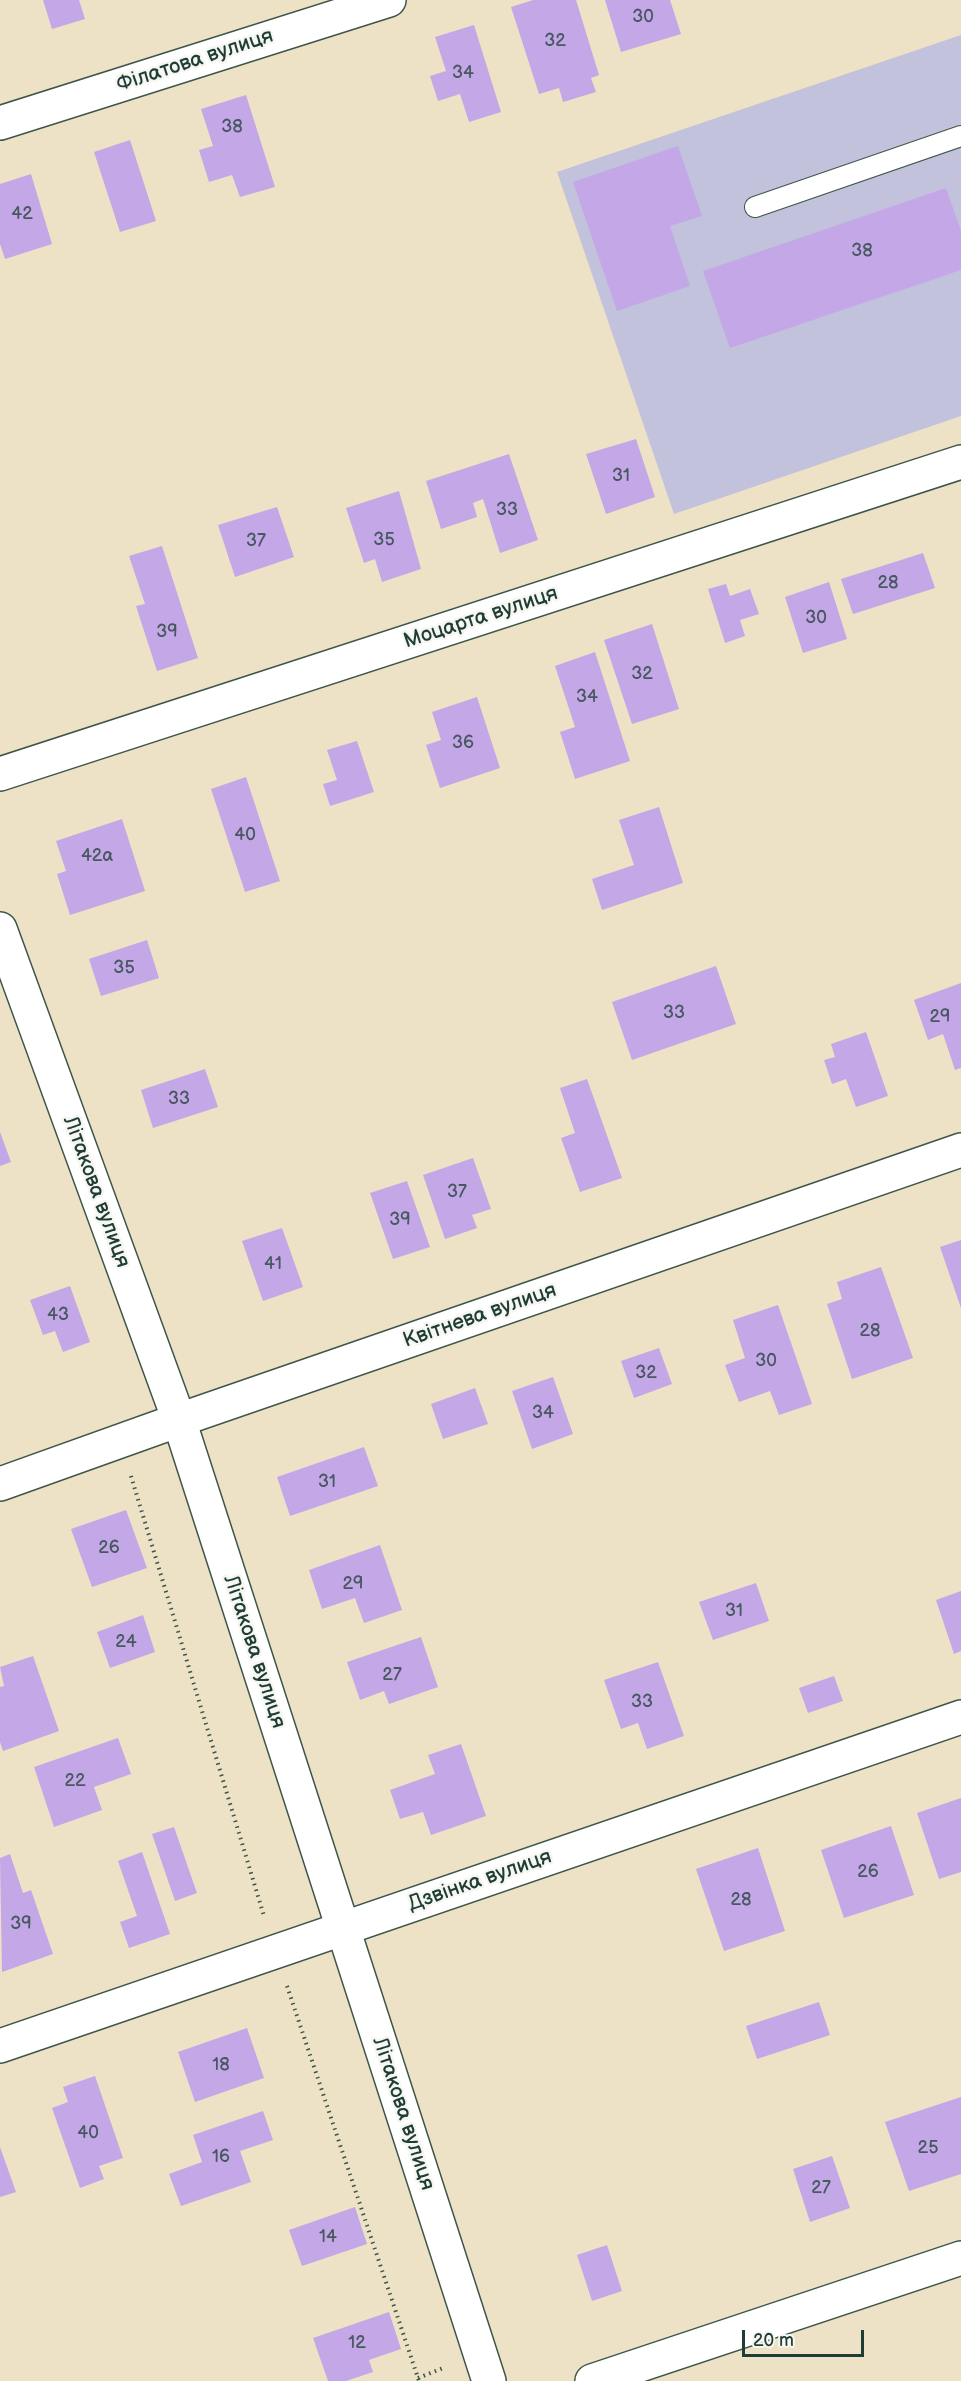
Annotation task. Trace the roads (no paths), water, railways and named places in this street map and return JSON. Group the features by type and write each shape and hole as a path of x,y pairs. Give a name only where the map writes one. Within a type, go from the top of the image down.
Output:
{"street":[{"name":"Філатова вулиця","path":"0,123 389,0"},
{"name":"Моцарта вулиця","path":"0,774 961,462"},
{"name":"Літакова вулиця","path":"0,929 178,1420 489,2381"},
{"name":"Квітнева вулиця","path":"0,1484 178,1420 961,1150"},
{"name":"Дзвінка вулиця","path":"0,2046 961,1717"},
{"path":"592,2381 961,2258"}],"lane":[{"path":"755,207 961,136"}]}
